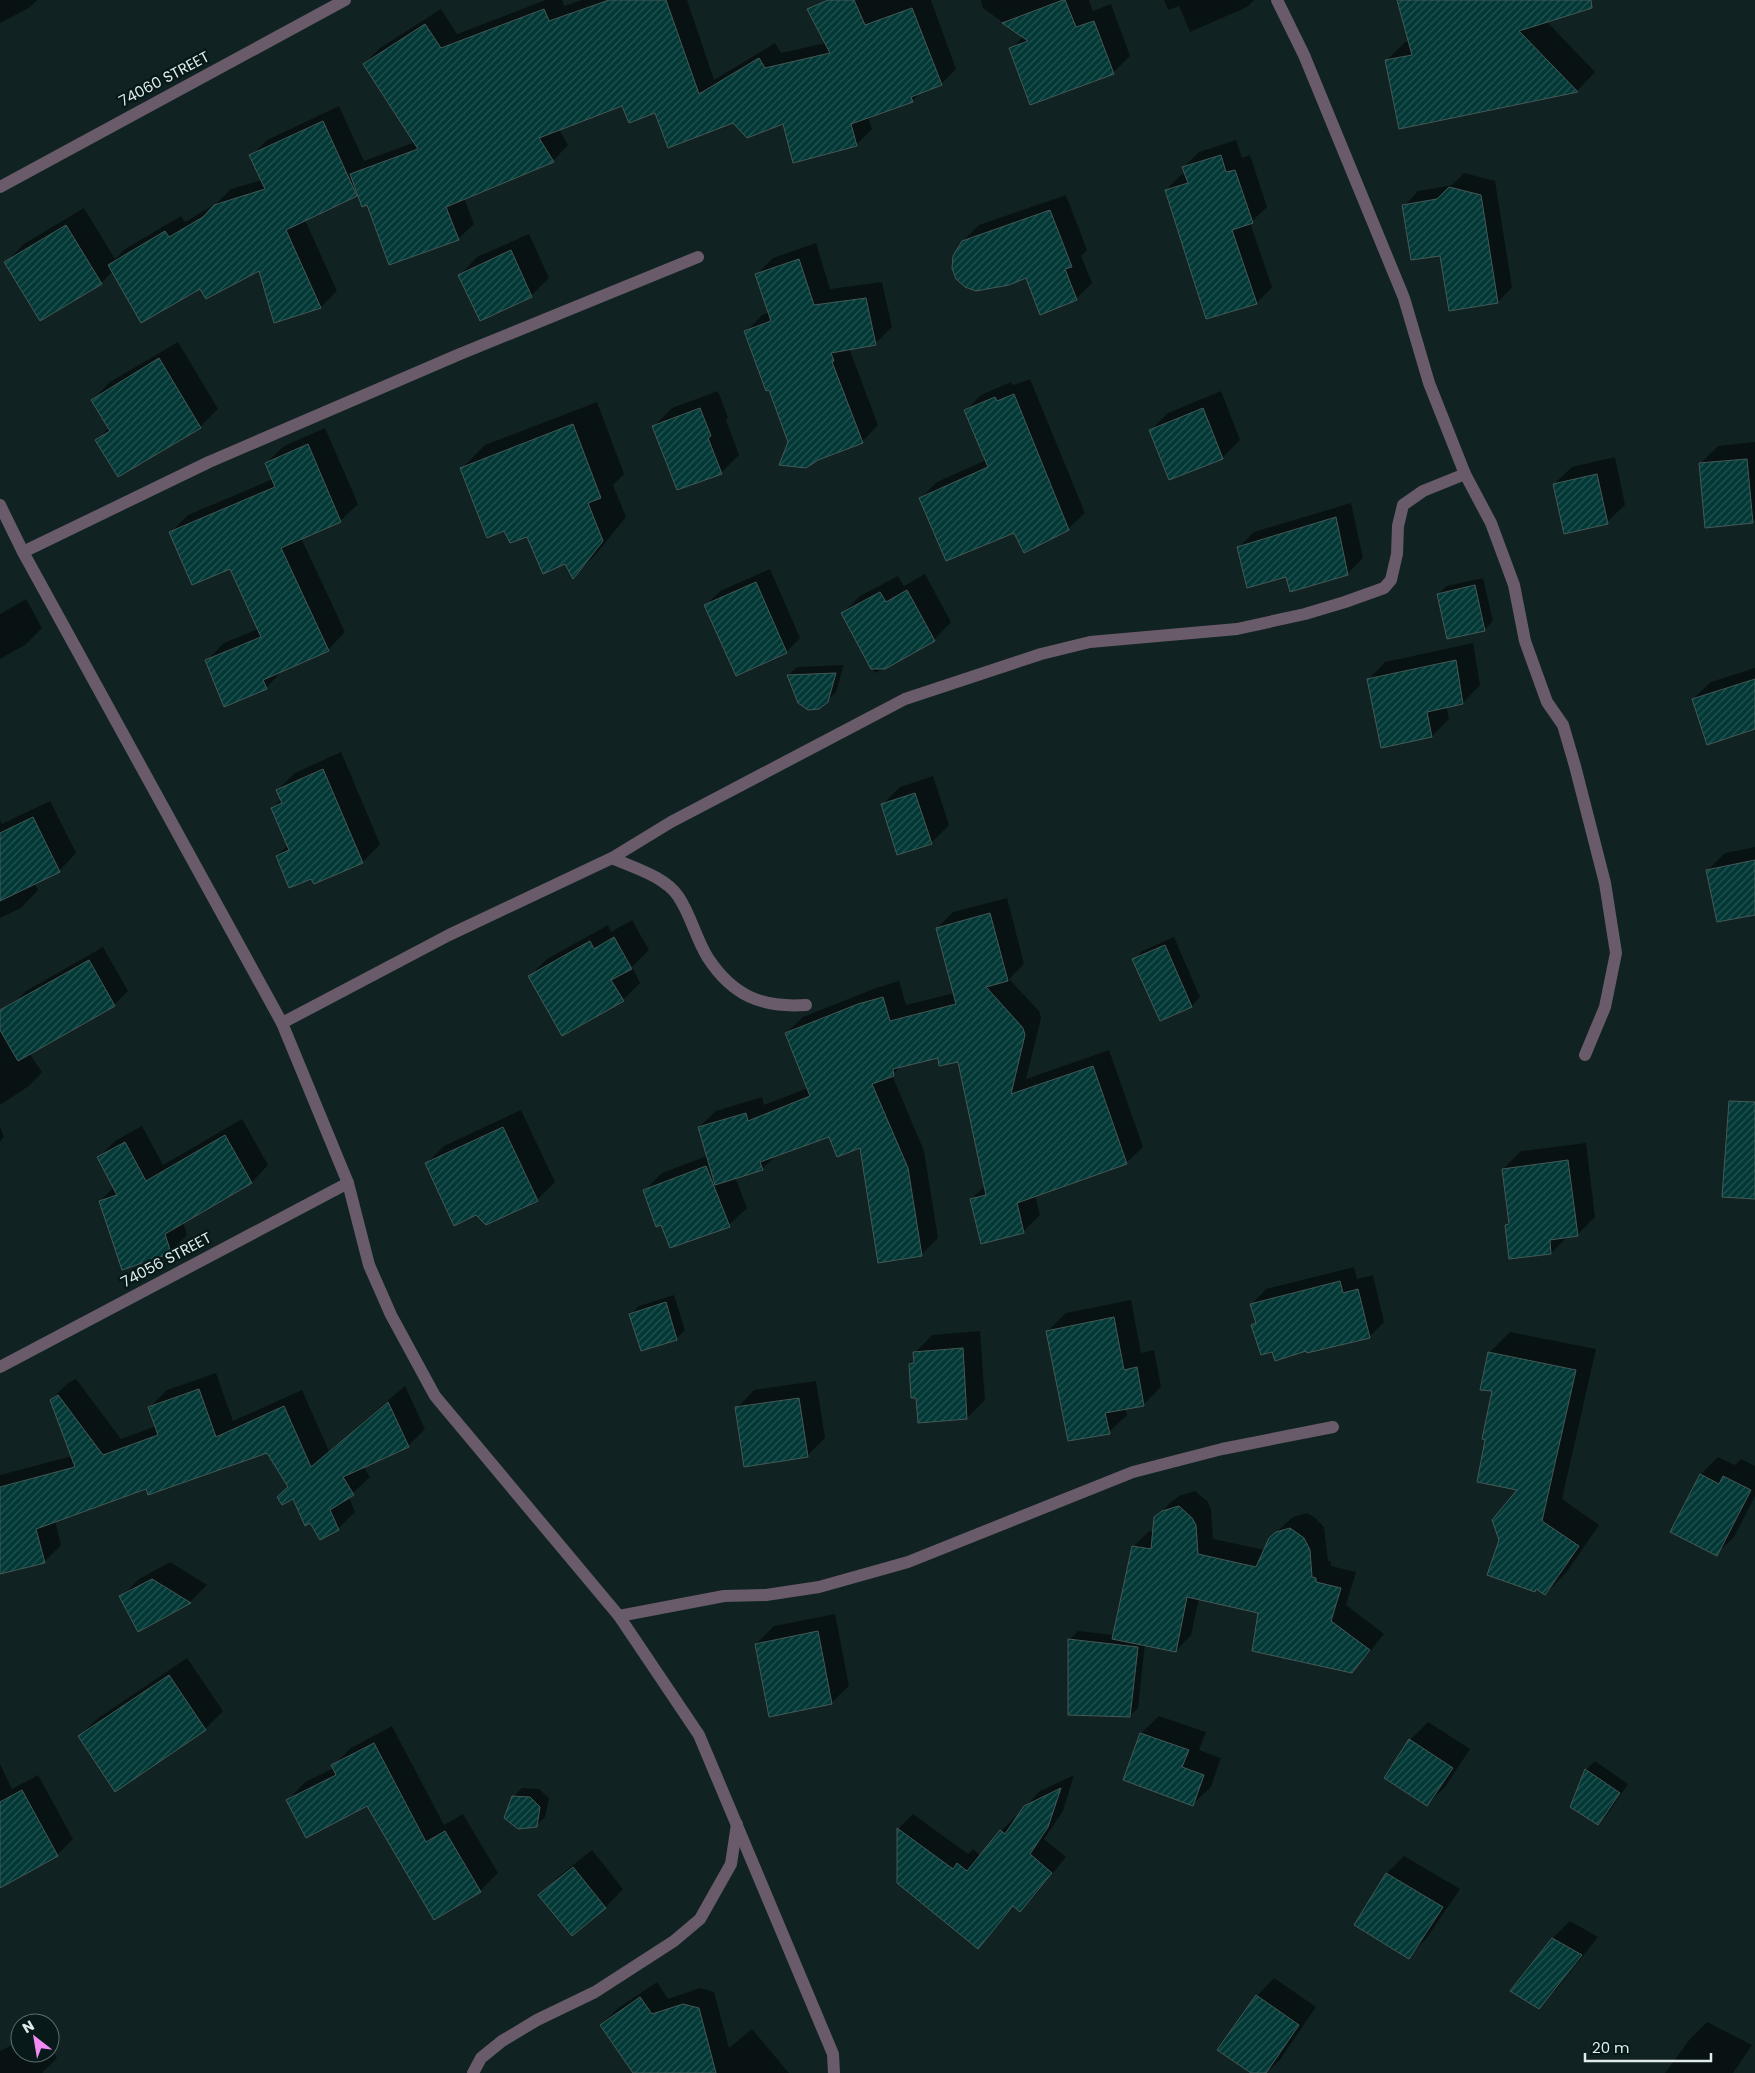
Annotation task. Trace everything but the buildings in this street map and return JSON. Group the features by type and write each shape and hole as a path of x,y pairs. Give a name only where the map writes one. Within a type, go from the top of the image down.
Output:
{"street":[{"name":"74060 STREET","path":"0,188 345,0"},
{"path":"1277,0 1304,55 1400,289 1429,383 1465,474 1491,523 1514,585 1525,641 1547,702 1563,725 1605,883 1616,953 1605,1007 1585,1055"},
{"path":"24,552 208,462 460,354 698,257"},
{"path":"282,1023 449,935 612,858 671,822 905,699 1041,654 1090,642 1237,629 1305,614 1384,588 1391,580 1397,554 1398,526 1403,505 1423,490 1465,474"},
{"path":"0,505 282,1023 348,1183 369,1265 391,1315 435,1396 619,1616 699,1735 833,2054 834,2073"},
{"path":"612,858 664,882 678,896 708,958 724,978 739,992 760,1002 794,1005 806,1004"},
{"name":"74056 STREET","path":"0,1367 348,1183"},
{"path":"619,1616 724,1596 766,1595 819,1587 908,1562 1133,1472 1222,1449 1333,1427"},
{"path":"473,2073 481,2058 502,2041 537,2020 595,1992 674,1942 700,1919 731,1864 737,1824"}]}
